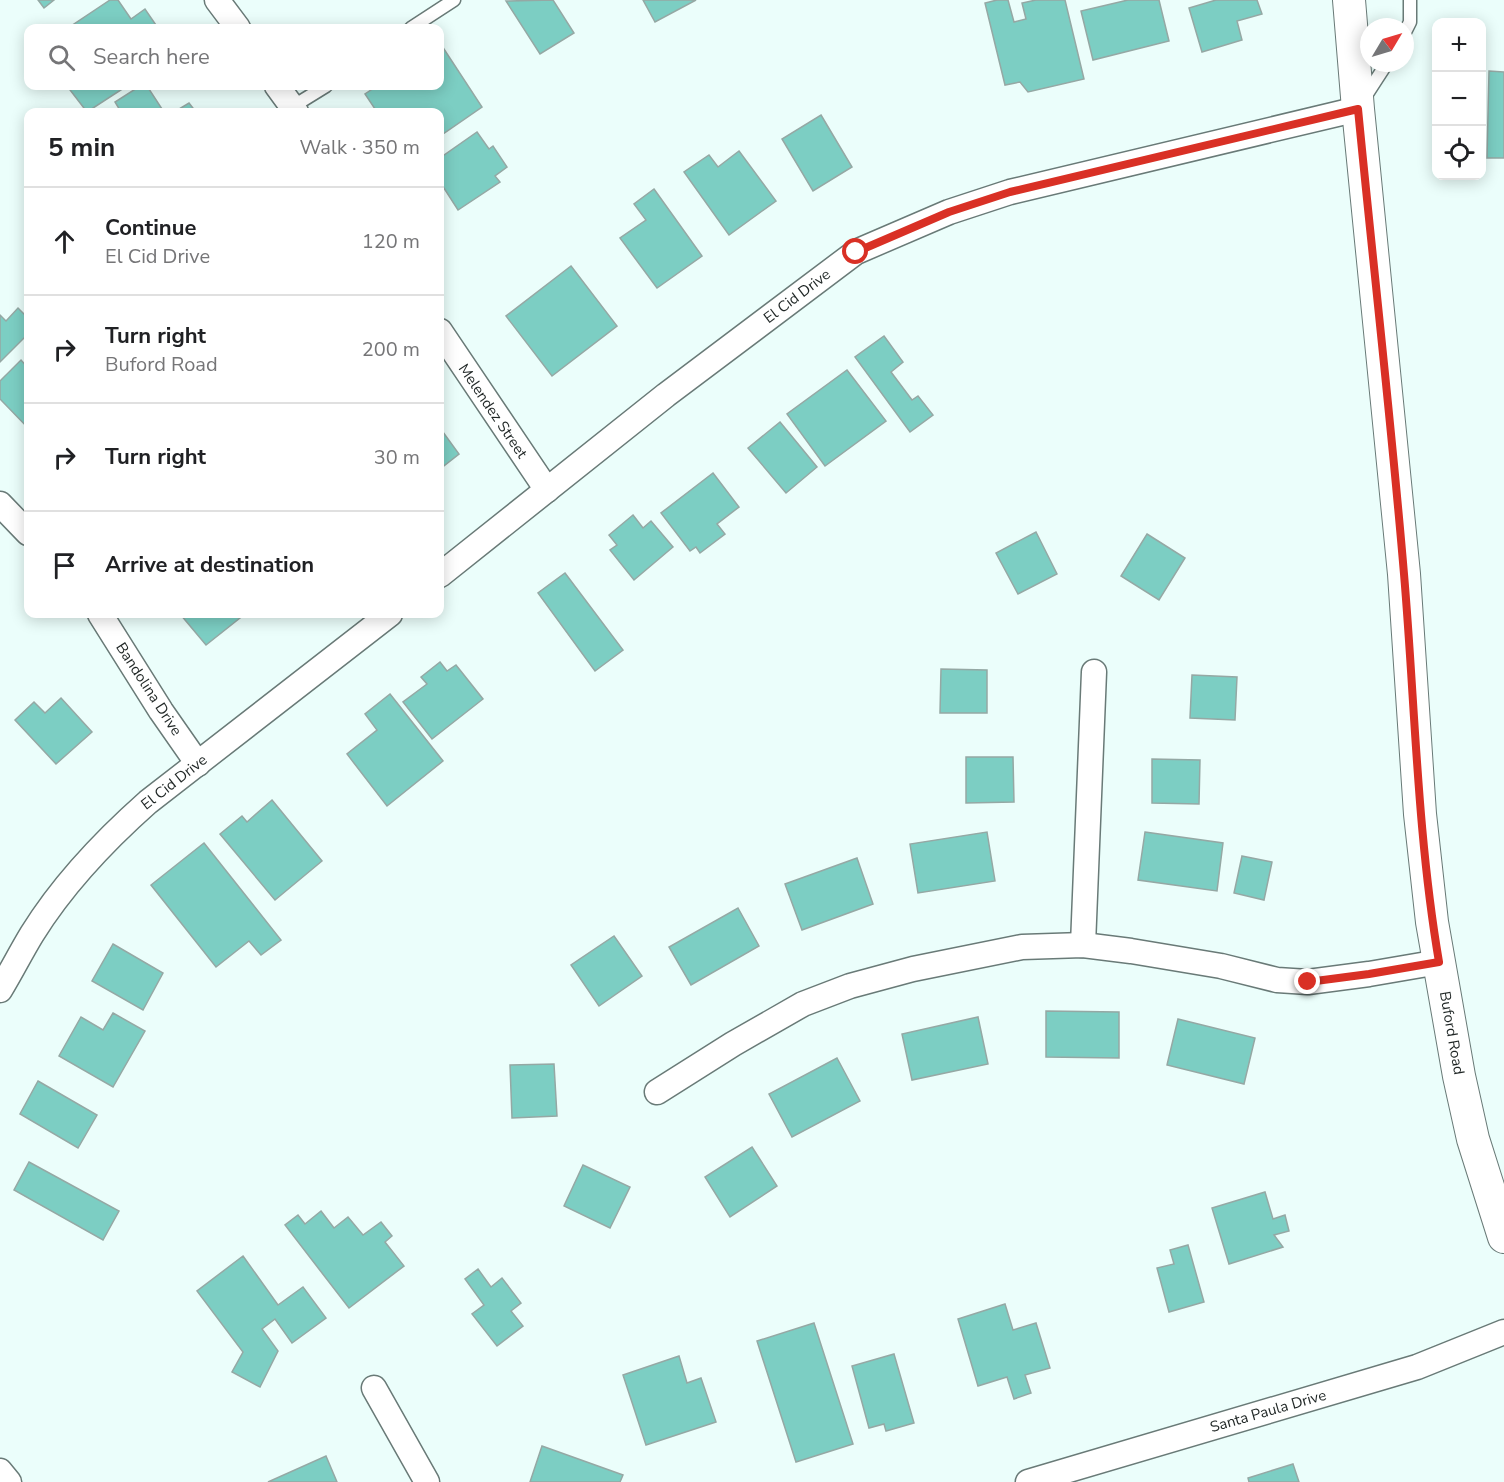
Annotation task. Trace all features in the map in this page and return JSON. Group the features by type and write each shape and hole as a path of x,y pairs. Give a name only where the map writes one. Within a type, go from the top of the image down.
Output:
{"street":[{"path":"217,0 235,24"},
{"name":"Buford Road","path":"1349,0 1404,574 1420,814 1432,922 1459,1076 1473,1139 1504,1237"},
{"path":"280,90 293,108"},
{"name":"El Cid Drive","path":"444,572 666,394 856,252 949,212 1010,192 1358,109"},
{"name":"Melendez Street","path":"444,338 547,490"},
{"path":"0,504 24,529"},
{"name":"Bandolina Drive","path":"103,618 161,711 198,764"},
{"name":"El Cid Drive","path":"0,990 33,932 75,875 114,832 148,802 385,618"},
{"path":"1083,945 1094,672"},
{"path":"657,1092 733,1044 803,1004 850,986 913,969 1022,947 1083,945 1221,966 1276,980 1308,982 1439,962"},
{"name":"Santa Paula Drive","path":"1028,1482 1417,1367 1504,1332"},
{"path":"374,1388 427,1482"},
{"path":"0,1472 9,1482"}],"lane":[{"path":"417,24 454,0"},
{"path":"1410,0 1410,18"},
{"path":"1358,109 1381,72"},
{"path":"297,108 321,90"}],"building":[{"path":"38,0 54,0 44,8"},
{"path":"110,0 118,0 131,19 145,9 155,24 74,24"},
{"path":"553,0 574,33 540,54 506,1"},
{"path":"643,0 696,0 655,22"},
{"path":"1008,0 1014,22 1026,19 1022,3 1036,0 1065,0 1084,79 1028,92 1020,82 1005,85 985,3"},
{"path":"1128,0 1159,0 1169,41 1093,60 1081,11"},
{"path":"1216,0 1257,0 1262,14 1237,21 1242,40 1202,52 1189,8"},
{"path":"444,49 482,107 444,133 444,108 374,108 365,94 371,90 444,90"},
{"path":"1489,71 1504,72 1504,158 1487,158"},
{"path":"70,90 121,90 93,108 84,108"},
{"path":"134,90 150,90 161,108 119,108 115,102"},
{"path":"189,103 193,108 181,108"},
{"path":"821,115 852,167 813,191 782,139"},
{"path":"477,132 489,149 493,146 507,167 495,176 500,182 458,210 444,188 444,155"},
{"path":"739,151 776,201 729,235 684,172 709,155 718,167"},
{"path":"654,189 702,256 657,288 620,238 646,220 634,204"},
{"path":"571,266 617,326 552,376 506,316"},
{"path":"18,308 24,314 24,338 0,362 0,315 6,321"},
{"path":"884,336 903,362 891,372 912,400 918,396 933,415 910,432 855,357"},
{"path":"21,360 24,363 24,424 0,399 0,381"},
{"path":"847,370 886,421 825,466 787,414"},
{"path":"780,422 817,467 786,493 748,448"},
{"path":"444,433 459,454 444,466"},
{"path":"713,473 739,507 717,524 725,534 700,553 696,547 690,551 661,513"},
{"path":"633,515 643,528 651,521 673,547 634,580 610,550 617,545 609,535"},
{"path":"1036,532 1057,574 1018,594 996,553"},
{"path":"1147,534 1185,558 1159,600 1121,576"},
{"path":"565,573 623,650 595,671 538,593"},
{"path":"183,618 240,618 206,645"},
{"path":"440,662 447,671 456,665 483,699 432,739 403,702 427,684 421,677"},
{"path":"941,669 987,670 987,713 940,713"},
{"path":"1192,675 1237,677 1235,720 1190,718"},
{"path":"390,694 443,761 387,806 347,754 377,730 365,714"},
{"path":"61,698 92,732 56,764 15,720 34,702 45,713"},
{"path":"966,757 1013,757 1014,802 966,803"},
{"path":"1152,759 1200,760 1199,804 1152,803"},
{"path":"272,800 322,861 275,900 220,834 242,816 247,822"},
{"path":"987,832 995,881 918,893 910,844"},
{"path":"1145,832 1223,843 1217,891 1138,880"},
{"path":"204,843 281,940 261,955 249,941 216,967 151,885"},
{"path":"1242,856 1272,862 1264,900 1234,893"},
{"path":"857,858 873,904 802,930 785,884"},
{"path":"738,908 759,946 691,985 669,947"},
{"path":"614,936 642,976 599,1006 571,965"},
{"path":"113,944 163,973 143,1010 92,981"},
{"path":"1046,1011 1119,1012 1119,1058 1046,1057"},
{"path":"113,1013 145,1031 113,1087 59,1056 81,1017 103,1030"},
{"path":"978,1017 988,1064 912,1080 902,1034"},
{"path":"1178,1019 1255,1038 1244,1084 1167,1065"},
{"path":"837,1058 860,1101 792,1137 769,1094"},
{"path":"554,1064 557,1116 512,1118 510,1065"},
{"path":"38,1081 97,1115 78,1148 20,1114"},
{"path":"752,1147 777,1186 730,1217 705,1177"},
{"path":"29,1162 119,1211 103,1240 14,1190"},
{"path":"583,1165 630,1187 610,1228 564,1206"},
{"path":"1265,1192 1273,1219 1285,1215 1289,1231 1274,1235 1283,1247 1229,1264 1212,1208"},
{"path":"321,1211 334,1228 348,1217 363,1235 381,1222 392,1236 385,1242 404,1266 349,1308 285,1225 298,1215 305,1224"},
{"path":"1188,1245 1204,1302 1169,1312 1157,1268 1174,1264 1170,1250"},
{"path":"243,1256 278,1305 303,1287 326,1318 292,1343 275,1319 262,1329 278,1351 260,1387 232,1372 243,1352 197,1291"},
{"path":"478,1269 491,1287 502,1278 521,1303 511,1311 523,1326 497,1346 472,1314 484,1305 465,1279"},
{"path":"1005,1304 1013,1330 1036,1323 1050,1368 1025,1375 1031,1393 1014,1399 1007,1377 978,1386 958,1319"},
{"path":"814,1323 853,1444 796,1462 757,1341"},
{"path":"894,1354 914,1423 886,1431 884,1424 869,1428 852,1366"},
{"path":"679,1356 687,1383 701,1378 716,1422 646,1445 623,1375"},
{"path":"542,1446 623,1475 620,1482 530,1482"},
{"path":"326,1456 337,1482 268,1482"},
{"path":"1293,1464 1299,1482 1249,1482 1248,1478"}],"route":[{"path":"856,252 949,212 1010,192 1358,109 1404,574 1420,814 1432,922 1439,962 1308,982"}]}
